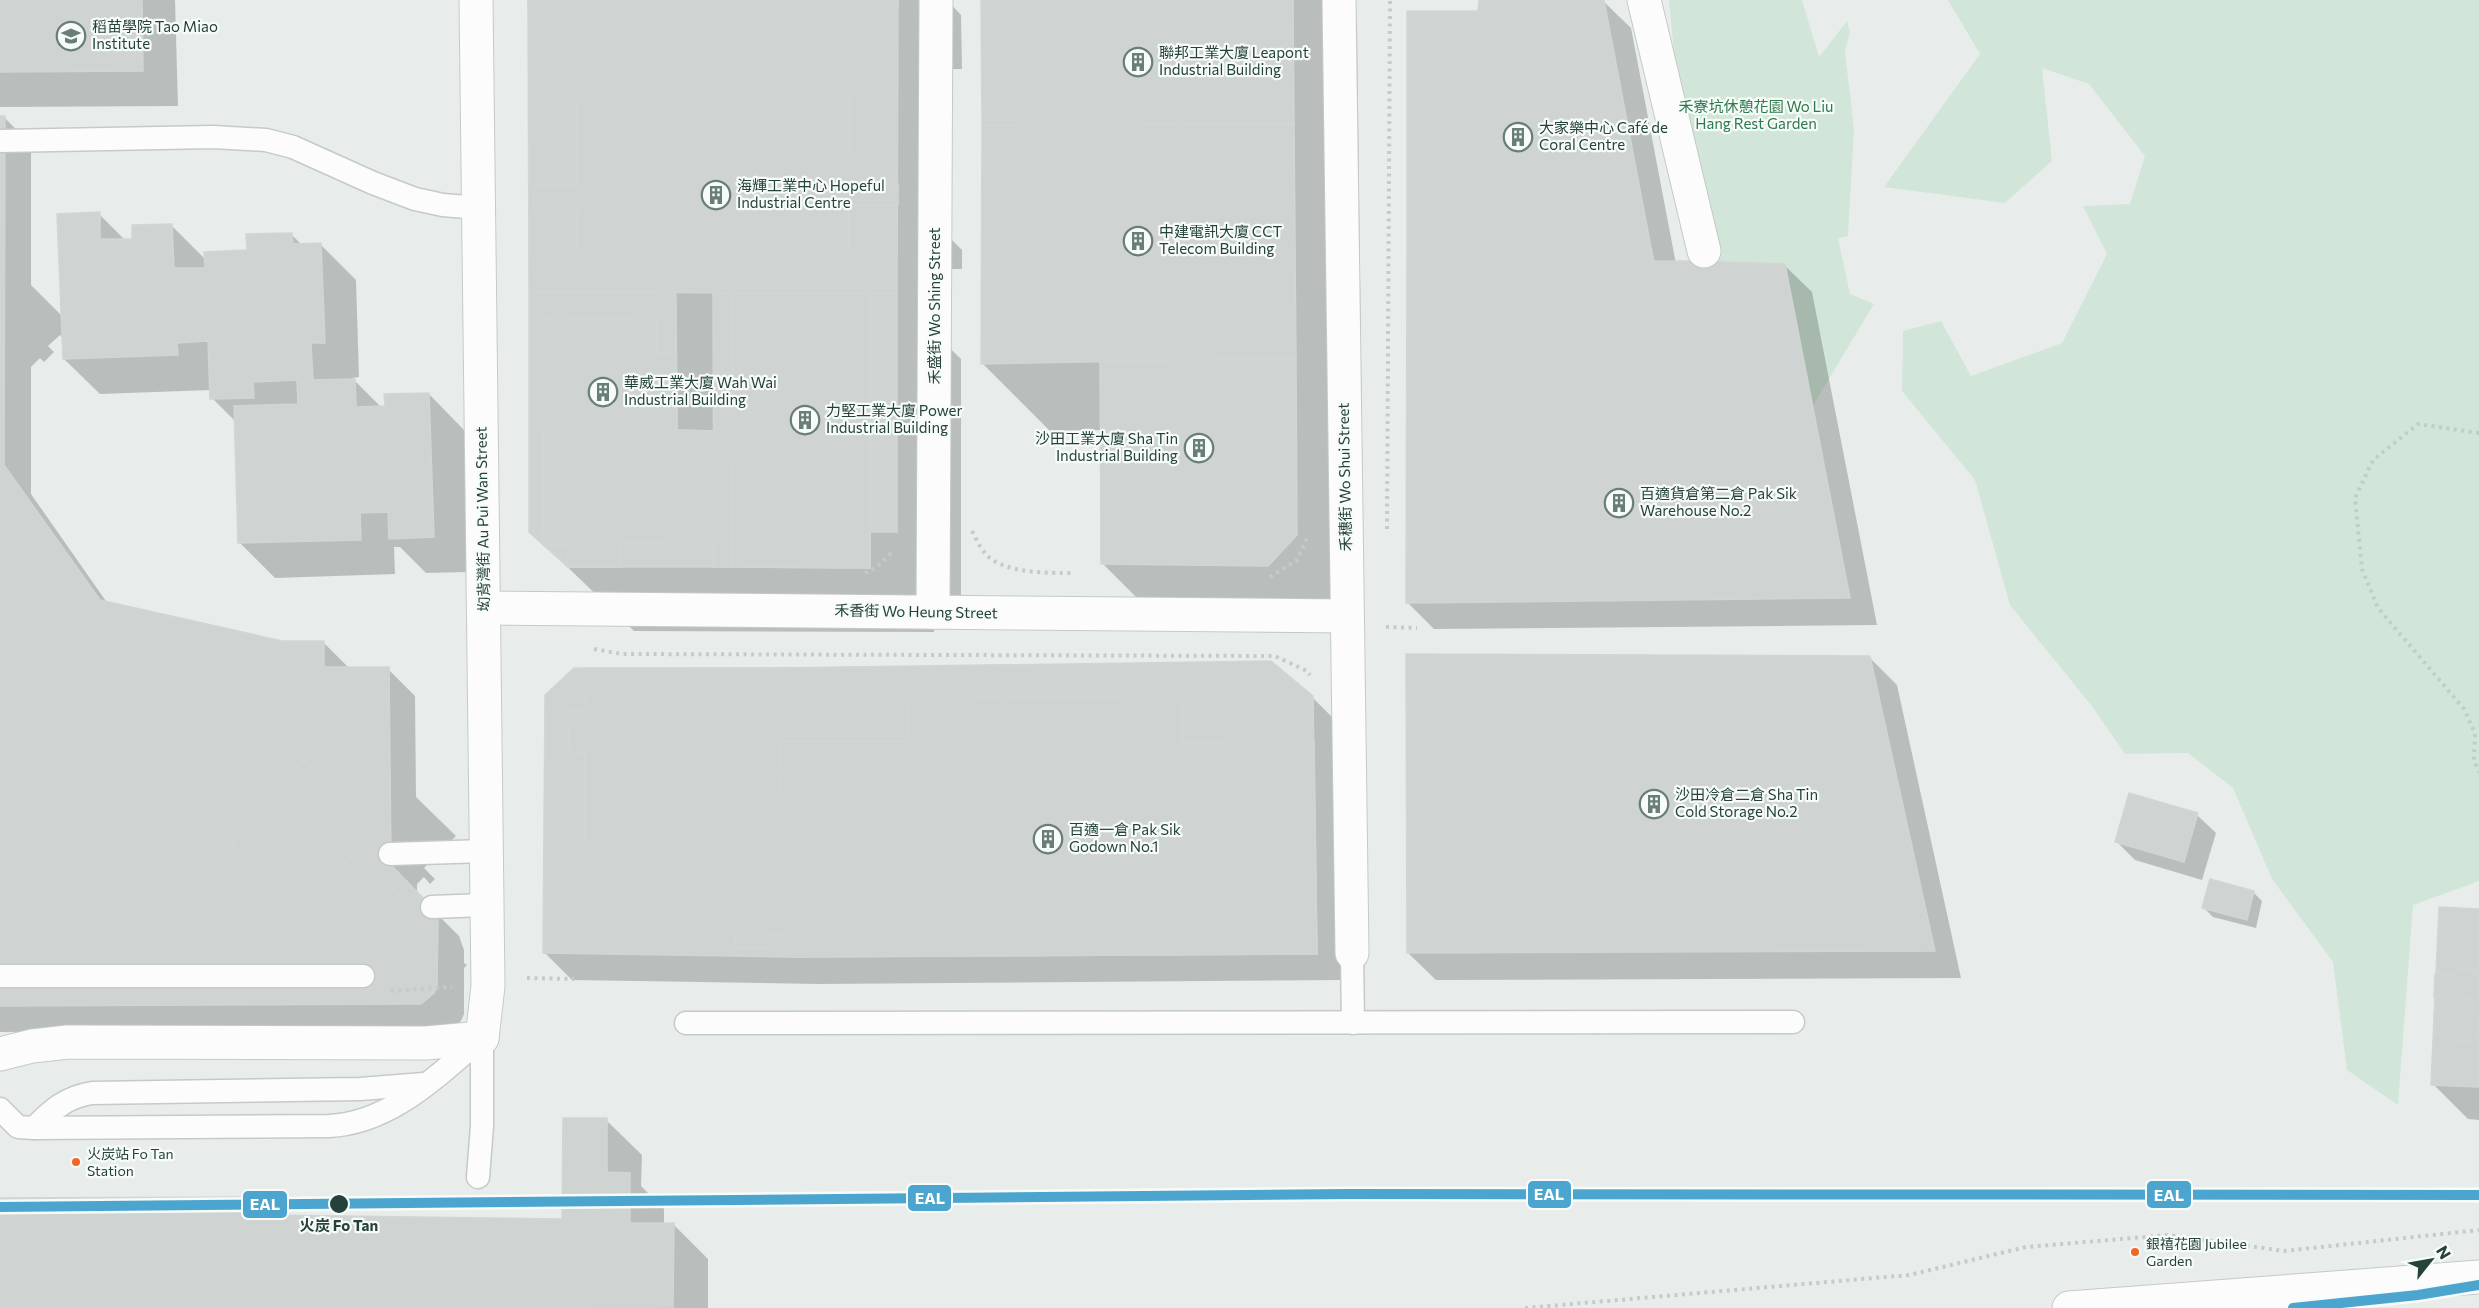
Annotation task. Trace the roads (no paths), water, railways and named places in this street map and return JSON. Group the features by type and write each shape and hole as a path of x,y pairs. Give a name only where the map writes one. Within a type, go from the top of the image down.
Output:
{"street":[{"name":"㘭背灣街 Au Pui Wan Street","path":"476,0 484,608 485,905 488,986 482,1038"},
{"name":"禾盛街 Wo Shing Street","path":"933,612 936,0"},
{"name":"禾穗街 Wo Shui Street","path":"1339,0 1352,953"},
{"path":"1644,0 1704,251"},
{"name":"禾香街 Wo Heung Street","path":"484,608 1347,616"},
{"path":"0,1054 32,1046 68,1042 426,1043 482,1038"},
{"path":"2069,1308 2479,1277"}],"lane":[{"path":"0,141 213,137 266,140 293,147 373,183 416,199 478,208"},
{"path":"390,854 485,851"},
{"path":"432,907 485,905"},
{"path":"1352,953 1353,1023"},
{"path":"0,976 363,976"},
{"path":"686,1023 1793,1022"},
{"path":"0,1109 18,1127 34,1128 343,1125 375,1117 428,1083 482,1038"},
{"path":"478,1177 482,1126 482,1038"},
{"path":"34,1128 62,1102 76,1095 92,1093 360,1089 428,1083"}],"place":[{"name":"稻苗學院 Tao Miao Institute","path":"71,36"},
{"name":"聯邦工業大廈 Leapont Industrial Building","path":"1138,62"},
{"name":"大家樂中心 Café de Coral Centre","path":"1518,137"},
{"name":"海輝工業中心 Hopeful Industrial Centre","path":"716,195"},
{"name":"中建電訊大廈 CCT Telecom Building","path":"1138,241"},
{"name":"華威工業大廈 Wah Wai Industrial Building","path":"603,392"},
{"name":"力堅工業大廈 Power Industrial Building","path":"805,420"},
{"name":"沙田工業大廈 Sha Tin Industrial Building","path":"1199,448"},
{"name":"百適貨倉第二倉 Pak Sik Warehouse No.2","path":"1619,503"},
{"name":"沙田冷倉二倉 Sha Tin Cold Storage No.2","path":"1654,804"},
{"name":"百適一倉 Pak Sik Godown No.1","path":"1048,839"},
{"name":"火炭站 Fo Tan Station","path":"76,1162"},
{"name":"火炭 Fo Tan","path":"339,1204"},
{"name":"銀禧花園 Jubilee Garden","path":"2135,1252"}],"park label":[{"name":"禾寮坑休憩花園 Wo Liu Hang Rest Garden","path":"1756,116"}]}
